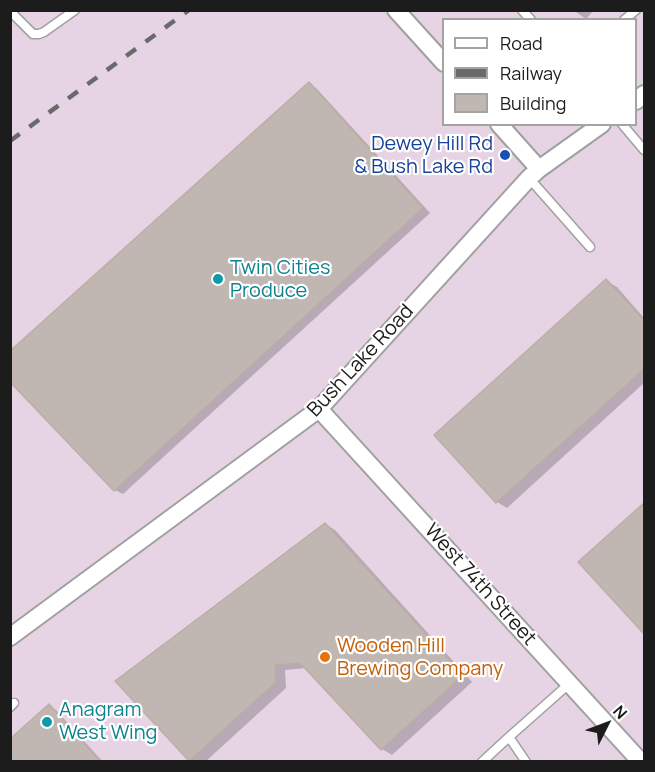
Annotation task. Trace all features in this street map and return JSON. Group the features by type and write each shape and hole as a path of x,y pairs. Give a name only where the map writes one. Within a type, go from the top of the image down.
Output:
{"street":[{"path":"396,10 442,61"},
{"path":"500,126 534,173"},
{"name":"Bush Lake Road","path":"10,638 320,409 534,173 599,126"},
{"name":"West 74th Street","path":"320,409 641,762"}],"lane":[{"path":"10,11 33,34 39,34 75,10"},
{"path":"624,126 645,150"},
{"path":"534,173 590,247"},
{"path":"482,762 570,683"},
{"path":"509,738 526,762"}],"shaded area":[{"path":"11,11 644,11 644,761 11,761"}],"building":[{"name":"Twin Cities Produce","path":"309,82 423,208 114,491 10,382 10,351"},
{"path":"606,279 645,321 645,368 496,503 434,435"},
{"path":"645,502 645,635 578,562"},
{"path":"325,523 463,675 381,750 300,663 275,665 276,682 189,761 115,681"},
{"name":"Anagram West Wing","path":"49,704 101,762 10,762 10,739"}],"railway":[{"path":"10,141 189,10"}],"place":[{"name":"Dewey Hill Rd & Bush Lake Rd","path":"505,155"},
{"name":"Twin Cities Produce","path":"218,279"},
{"name":"Wooden Hill Brewing Company","path":"325,657"},
{"name":"Anagram West Wing","path":"47,722"}]}
